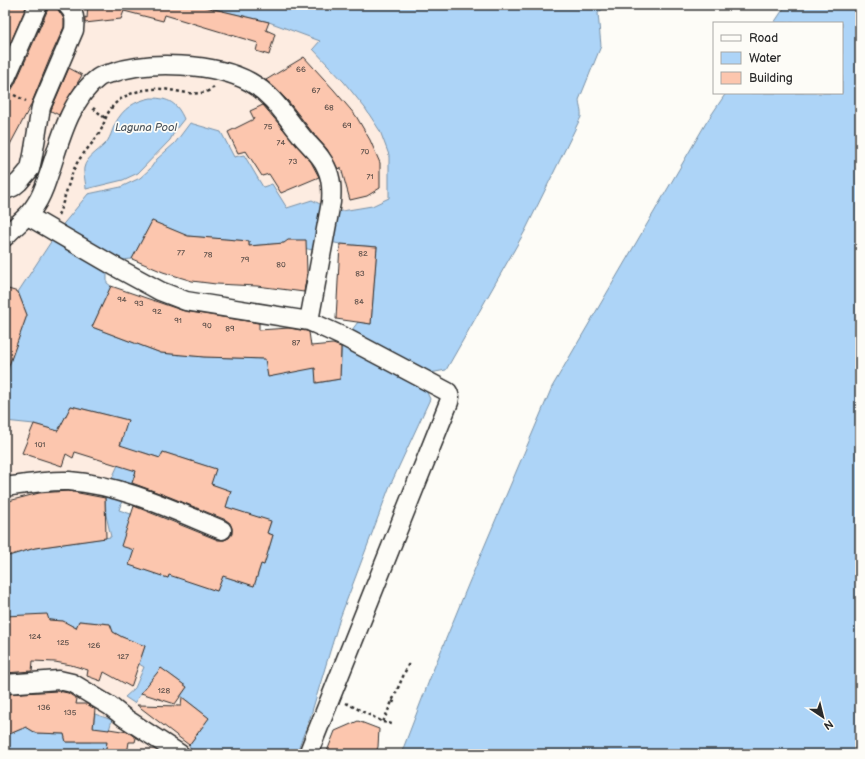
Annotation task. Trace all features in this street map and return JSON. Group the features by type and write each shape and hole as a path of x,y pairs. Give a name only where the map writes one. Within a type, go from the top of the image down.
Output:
{"street":[{"path":"8,87 38,5"},
{"path":"5,190 13,187 19,182 30,169 41,108 74,30 75,18 71,9 67,5"},
{"path":"5,237 28,216 37,204 70,115 88,87 99,77 124,68 160,65 197,67 220,72 249,81 264,91 276,102 304,139 318,153 326,166 332,183 331,202 309,321"},
{"path":"38,128 61,137"},
{"path":"28,216 160,291 186,301 309,321 346,338 448,392 450,397 449,402 308,754"},
{"path":"5,487 67,481 104,486 139,497 222,530"},
{"path":"5,684 58,680 72,683 110,706 125,718 180,754"}],"path":[{"path":"54,231 76,166 100,131 111,108 126,95 152,89 167,89 193,94 204,93 210,91 215,86 220,72"},
{"path":"8,87 41,108"},
{"path":"383,722 408,665 409,666"},
{"path":"331,695 383,722 392,724"},
{"path":"392,701 396,703"}],"shaded area":[{"path":"5,5 197,5 269,22 321,41 314,49 365,108 380,131 389,155 389,198 372,206 336,212 312,200 287,208 272,184 263,187 244,155 234,157 221,132 190,123 175,143 157,159 150,169 140,178 121,187 88,194 27,315 9,364 5,393"},
{"path":"71,406 128,420 118,465 105,494 106,515 111,537 35,548 5,557 5,421 34,424 58,431"},
{"path":"47,614 49,620 63,621 76,628 79,621 110,624 122,637 145,646 139,664 145,667 134,688 125,697 134,703 161,668 187,687 181,696 209,718 189,745 192,754 105,754 112,720 95,714 91,742 66,742 63,734 36,733 26,727 5,736 5,616"}],"water":[{"path":"197,5 607,5 598,13 601,46 579,100 581,117 525,231 446,370 430,373 423,384 430,399 389,488 340,618 310,718 296,754 192,754 189,745 209,718 181,696 187,687 161,668 134,703 125,697 135,688 144,667 139,664 145,646 113,632 110,624 79,621 76,628 63,621 5,616 5,557 35,548 111,537 106,515 105,494 118,465 120,448 127,420 71,406 58,431 34,424 5,421 5,393 9,364 27,315 18,292 60,228 88,194 121,187 140,178 150,169 157,159 175,143 190,123 221,132 234,157 244,155 263,187 272,184 287,208 312,200 336,212 372,206 389,198 389,155 380,131 365,108 344,82 313,49 320,41 269,22","holes":["152,221 187,236 249,241 249,246 284,243 312,250 315,239 340,244 377,247 371,324 358,322 342,343 340,379 317,383 315,368 265,359 204,357 161,353 92,327 111,286 107,283 107,272 111,261 132,259","142,452 160,458 163,452 215,469 211,484 231,491 226,507 271,522 267,533 273,535 264,565 261,564 254,586 223,576 217,591 189,581 172,567 168,578 130,565 134,550 131,514 119,510 126,488 130,489"]},
{"path":"786,5 860,5 860,754 401,754 468,585 552,387 706,123 725,94 843,94 843,22 775,22"},
{"name":"Laguna Pool","path":"151,98 163,99 172,102 184,119 170,140 138,173 123,180 86,189 84,170 87,161 106,143 118,118 130,106"},
{"path":"95,714 112,720 105,754 5,754 5,736 26,727 36,733 64,734 66,742 91,742"}],"building":[{"path":"5,5 27,5 6,53 5,52"},
{"path":"48,5 57,5 57,8 64,19 64,27 30,107 5,154 5,101 15,84 48,9"},
{"path":"88,5 197,5 269,22 266,30 275,34 269,55 256,51 258,43 165,15 163,21 124,11 121,19 85,23"},
{"path":"304,57 356,116 370,140 380,163 380,188 367,196 350,200 341,168 338,169 327,149 288,101 266,80"},
{"path":"69,68 82,75 59,115 51,110"},
{"path":"263,105 311,162 319,177 281,193 269,174 262,176 246,151 238,153 228,132 254,119 250,111"},
{"path":"152,221 188,236 249,241 249,246 284,243 288,240 306,240 307,273 304,292 257,286 192,281 163,272 132,259"},
{"path":"340,244 377,247 371,324 336,319"},
{"path":"111,286 184,311 259,323 259,330 289,328 309,332 311,346 333,344 341,347 340,379 316,383 315,368 268,377 265,359 204,357 161,353 92,327"},
{"path":"5,288 18,292 27,315 7,371 5,371"},
{"path":"71,406 128,420 120,445 160,458 163,452 216,469 211,484 231,491 226,507 271,521 267,533 273,535 264,565 261,564 254,586 223,576 217,591 169,575 168,578 129,565 134,550 121,546 134,506 218,540 229,538 232,534 232,528 230,523 226,520 132,483 136,471 75,452 73,458 66,454 62,466 22,453 34,424 58,431"},
{"path":"68,491 105,498 106,538 35,548 5,557 5,502 39,493"},
{"path":"47,614 49,620 63,621 76,628 79,621 110,624 113,632 145,646 131,687 104,672 101,681 87,676 88,670 55,662 33,661 32,671 5,673 5,616"},
{"path":"161,668 187,687 175,704 141,693"},
{"path":"58,691 68,693 77,699 76,704 87,704 95,709 93,728 128,732 136,738 135,742 129,742 127,754 105,754 107,742 66,742 64,734 36,733 26,727 5,736 5,694"},
{"path":"182,697 209,718 189,745 137,705 181,706"},
{"path":"358,721 379,729 378,747 375,754 326,754 335,731"}]}
